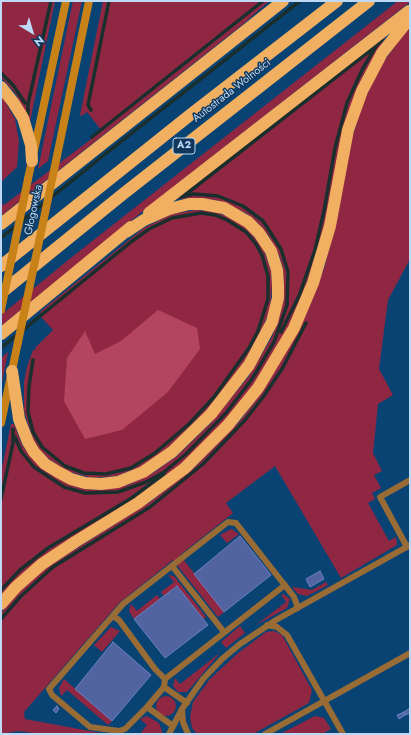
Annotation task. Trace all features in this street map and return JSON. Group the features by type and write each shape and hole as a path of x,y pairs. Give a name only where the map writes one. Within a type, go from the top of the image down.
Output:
{"highway":[{"path":"244,31 273,1"},
{"path":"1,224 283,1"},
{"name":"Autostrada Wolności","path":"1,266 190,114 337,1"},
{"name":"Autostrada Wolności","path":"1,293 135,184 369,1"},
{"path":"1,334 250,132 410,10"},
{"path":"1,604 24,579 42,564 138,503 184,468 224,430 258,388 294,328 313,283 331,222 349,126 364,84 382,53 410,18"},
{"path":"1,87 23,118 31,145 32,161"},
{"path":"12,370 19,419 28,442 34,452 45,464 58,472 71,479 85,483 101,484 118,482 143,472 172,452 195,432 225,398 259,350 275,310 278,285 277,270 271,252 264,239 254,227 236,214 224,208 202,204 189,204 170,209 144,220 126,232"}],"main road":[{"name":"Głogowska","path":"1,310 66,1"},
{"name":"Głogowska","path":"1,423 89,1"}],"lane":[{"path":"169,734 182,710 203,680 222,659 250,636 409,546 380,497 410,480"},
{"path":"285,585 165,679 164,687 125,729 112,730 90,727 52,695 50,688 123,604 228,522 236,523 285,585 294,597 298,608"},
{"path":"172,566 224,632"},
{"path":"113,616 119,620 154,669 165,679"},
{"path":"267,626 277,627 286,633 342,734"},
{"path":"265,734 410,653"},
{"path":"164,687 187,703"},
{"path":"332,715 331,702 336,694"},
{"path":"147,707 173,726"},
{"path":"182,710 183,722 188,734"}],"shaded area":[{"path":"1,1 55,1 30,122 16,94 1,77"},
{"path":"73,1 82,1 48,161 38,169"},
{"path":"103,1 269,1 242,25 1,216 1,202 4,205 102,131 87,112 81,116 80,115"},
{"path":"398,1 410,2 163,195 1,326 1,315 72,257"},
{"path":"410,25 410,259 388,300 379,369 393,395 378,404 373,453 382,471 374,475 381,488 372,493 375,499 368,503 389,541 396,537 397,545 341,578 275,466 226,503 233,513 180,555 224,612 218,617 173,560 119,603 24,712 25,719 106,734 41,734 18,731 1,734 1,613 20,591 46,568 150,502 194,468 239,422 263,391 299,330 324,269 337,218 351,141 364,100 382,64"},
{"path":"387,34 362,78 320,245 295,316 261,375 231,415 187,460 1,597 1,473 11,424 14,424 22,445 30,456 48,473 69,484 84,489 101,490 128,485 153,473 176,457 211,423 249,376 272,337 284,299 283,268 279,255 269,236 258,223 246,213 217,200 196,198 176,199"},
{"path":"1,94 15,119 19,141 17,167 1,182"},
{"path":"196,210 215,212 245,226 263,248 271,271 272,285 270,309 261,332 244,362 207,410 168,448 140,467 116,476 93,478 67,471 49,459 39,449 33,439 24,411 24,382 33,350 35,350 36,347 53,330 40,316 41,311 144,228 172,214"},
{"path":"158,310 197,328 200,349 168,392 122,430 85,439 64,401 67,358 85,331 95,354 121,341"},
{"path":"8,352 1,388 1,358"},
{"path":"231,529 239,534 227,543 220,535"},
{"path":"168,575 174,576 206,617 203,619 177,586 164,596 161,592 174,582"},
{"path":"326,582 328,585 307,596 298,594 292,587 312,590"},
{"path":"283,594 290,599 287,608 256,625 286,602 281,595"},
{"path":"157,595 160,599 134,619 129,611 131,604 137,611"},
{"path":"240,626 245,633 226,648 221,642"},
{"path":"111,627 120,631 102,652 94,645"},
{"path":"274,631 282,635 312,690 309,703 253,734 197,734 192,728 190,717 193,702 210,679 237,654 266,632"},
{"path":"220,653 187,692 178,692 173,686 175,678 180,684"},
{"path":"64,679 112,721 108,725 67,690 61,696 59,688"},
{"path":"166,696 173,699 176,706 173,713 166,716 159,713 156,706 159,699"},
{"path":"147,716 159,723 163,734 140,734 147,725 140,719"},
{"path":"315,716 324,718 331,729 322,734 280,734"}],"building":[{"path":"240,536 271,575 224,612 194,574"},
{"path":"320,571 324,579 310,587 306,579"},
{"path":"177,586 208,625 165,658 134,619"},
{"path":"113,642 151,675 112,721 75,689"},
{"path":"57,706 59,709 56,713 53,710"},
{"path":"410,708 410,713 405,715 404,712"},
{"path":"404,712 405,715 399,719 397,715"}],"waterway":[{"path":"28,115 28,104 51,1"},
{"path":"91,110 88,105 109,1"},
{"path":"92,137 263,1"},
{"path":"1,238 300,1"},
{"path":"185,195 376,46 382,39"},
{"path":"281,332 299,296 315,250 324,211 335,148 347,103 362,70 376,46"},
{"path":"1,73 13,85 25,103"},
{"path":"15,437 21,451 34,467 64,487 85,493 118,492 146,482 164,472 186,454 226,413 252,379 274,342 287,305 288,272 281,249 263,221 243,206 218,196 194,194 180,197"},
{"path":"1,348 131,242 149,229 172,218 201,213 215,215 227,220 246,232 256,244 262,255 268,276 268,299 258,331 249,348 214,397 189,424 155,453 131,468 106,474 84,473 65,466 42,447 33,432 28,412 29,386 33,360"},
{"path":"1,619 20,597 53,567 150,507 203,464 245,420 263,397 282,369 306,323"},
{"path":"1,499 13,443 13,429"},
{"path":"1,590 20,570 48,548 130,499 164,474"}]}
